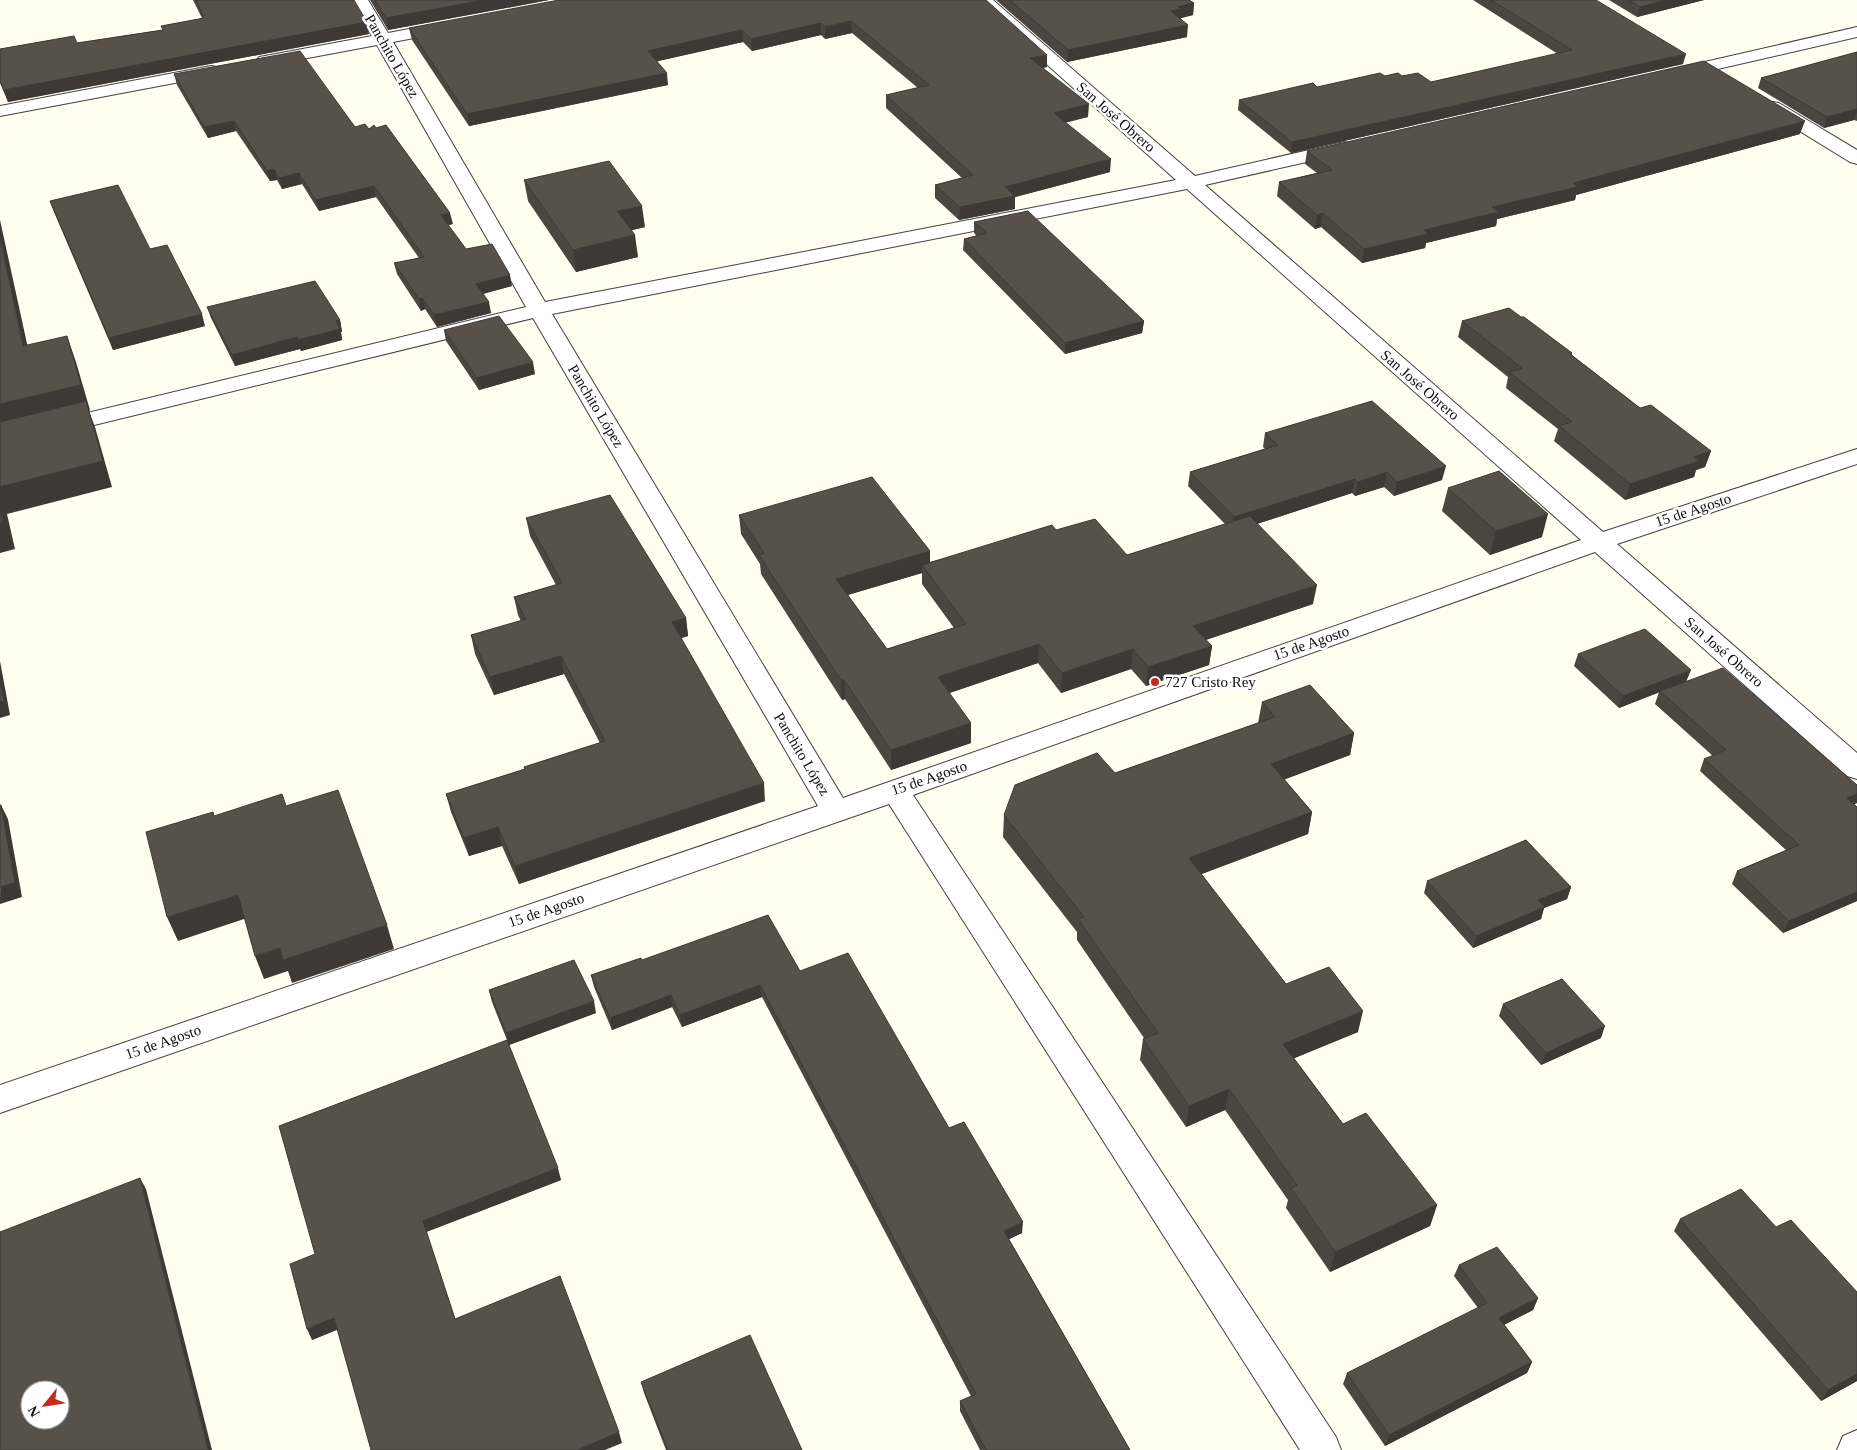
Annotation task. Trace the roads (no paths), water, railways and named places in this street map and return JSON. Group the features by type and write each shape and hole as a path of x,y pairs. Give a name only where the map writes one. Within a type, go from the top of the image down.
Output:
{"street":[{"name":"Panchito López","path":"360,0 539,310 835,810"},
{"name":"San José Obrero","path":"983,0 1857,769"},
{"path":"245,65 460,24"},
{"path":"1658,78 1714,72 1857,32"},
{"path":"1682,53 1714,72"},
{"path":"0,111 226,69"},
{"path":"1756,97 1857,158"},
{"path":"0,441 539,310 1190,182 1366,143"},
{"name":"15 de Agosto","path":"0,1099 894,790 1598,542 1857,456"},
{"path":"894,790 1322,1450"}],"place":[{"name":"727 Cristo Rey","path":"1155,682"}]}
